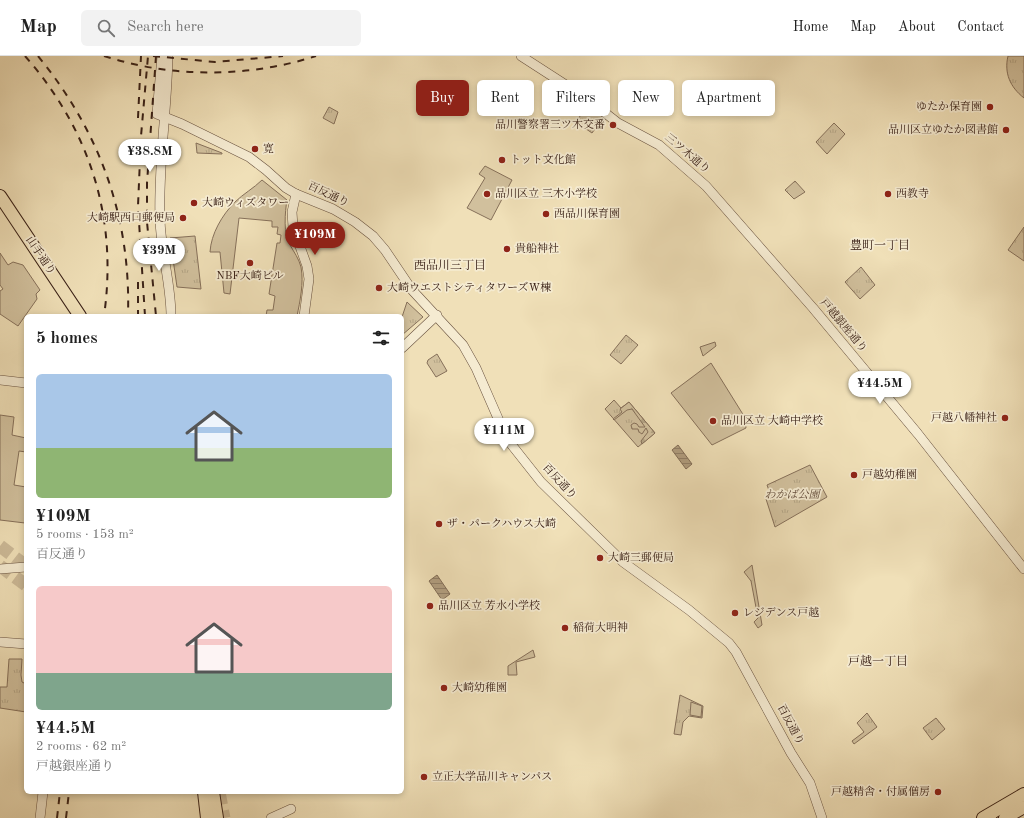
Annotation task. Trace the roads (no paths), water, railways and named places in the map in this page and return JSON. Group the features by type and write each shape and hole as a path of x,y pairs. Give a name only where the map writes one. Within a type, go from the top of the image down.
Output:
{"main road":[{"name":"山手通り","path":"0,196 79,314"},
{"name":"山手通り","path":"0,209 71,314"},
{"path":"204,794 207,818"},
{"path":"213,794 217,818"},
{"path":"986,817 1024,794"},
{"path":"1005,818 1024,807"}],"street":[{"path":"162,56 161,228 172,314"},
{"path":"161,116 168,56"},
{"name":"三ツ木通り","path":"521,56 586,98 618,123 659,145 706,186 746,232"},
{"name":"百反通り","path":"161,116 249,157 286,188 296,194 334,209 355,222 373,236 385,250 412,290 437,315 463,345 476,368 507,439 542,482 622,562 689,610 729,643 736,652 791,753 810,783 822,818"},
{"path":"296,194 292,212 293,227 307,266 309,279 304,314"},
{"name":"戸越銀座通り","path":"746,232 918,434 1024,569"},
{"path":"404,346 437,315"},
{"path":"0,380 24,383"},
{"path":"0,569 24,568"},
{"path":"0,642 24,644"},
{"path":"40,818 43,794"},
{"path":"271,818 291,809"}],"tunnel":[{"path":"0,546 24,564"},
{"path":"0,566 24,584"},
{"path":"219,794 224,818"}],"railway":[{"path":"25,56 48,84 67,114 82,145 94,177 102,210 107,244 107,280 104,314"},
{"path":"38,56 60,85 79,115 95,146 107,177 117,210 124,244 128,280 128,314"},
{"path":"104,56 156,68 210,72 264,68 316,56"},
{"path":"138,118 141,56"},
{"path":"145,314 138,206 141,136 148,56"},
{"path":"153,56 215,62 283,56"},
{"path":"156,56 147,183 147,222 156,314"},
{"path":"138,282 138,314"},
{"path":"57,818 60,794"},
{"path":"66,818 69,794"}],"place":[{"name":"ゆたか保育園","path":"990,107"},
{"name":"品川警察署三ツ木交番","path":"613,125"},
{"name":"品川区立ゆたか図書館","path":"1006,130"},
{"name":"寛","path":"255,149"},
{"name":"トット文化館","path":"502,160"},
{"name":"品川区立 三木小学校","path":"487,194"},
{"name":"西教寺","path":"888,194"},
{"name":"大崎ウィズタワー","path":"194,203"},
{"name":"西品川保育園","path":"546,214"},
{"name":"大崎駅西口郵便局","path":"183,218"},
{"name":"貴船神社","path":"507,249"},
{"name":"NBF大崎ビル","path":"250,263"},
{"name":"大崎ウエストシティタワーズW棟","path":"379,288"},
{"name":"戸越八幡神社","path":"1005,418"},
{"name":"品川区立 大崎中学校","path":"713,421"},
{"name":"戸越幼稚園","path":"854,475"},
{"name":"ザ・パークハウス大崎","path":"439,524"},
{"name":"大崎三郵便局","path":"600,558"},
{"name":"品川区立 芳水小学校","path":"430,606"},
{"name":"レジデンス戸越","path":"735,613"},
{"name":"稲荷大明神","path":"565,628"},
{"name":"大崎幼稚園","path":"444,688"},
{"name":"立正大学品川キャンパス","path":"424,777"},
{"name":"戸越精舎・付属僧房","path":"938,792"}],"district":[{"name":"豊町一丁目","path":"880,246"},
{"name":"西品川三丁目","path":"450,266"},
{"name":"戸越一丁目","path":"878,662"}],"park label":[{"name":"わかば公園","path":"792,495"}]}
